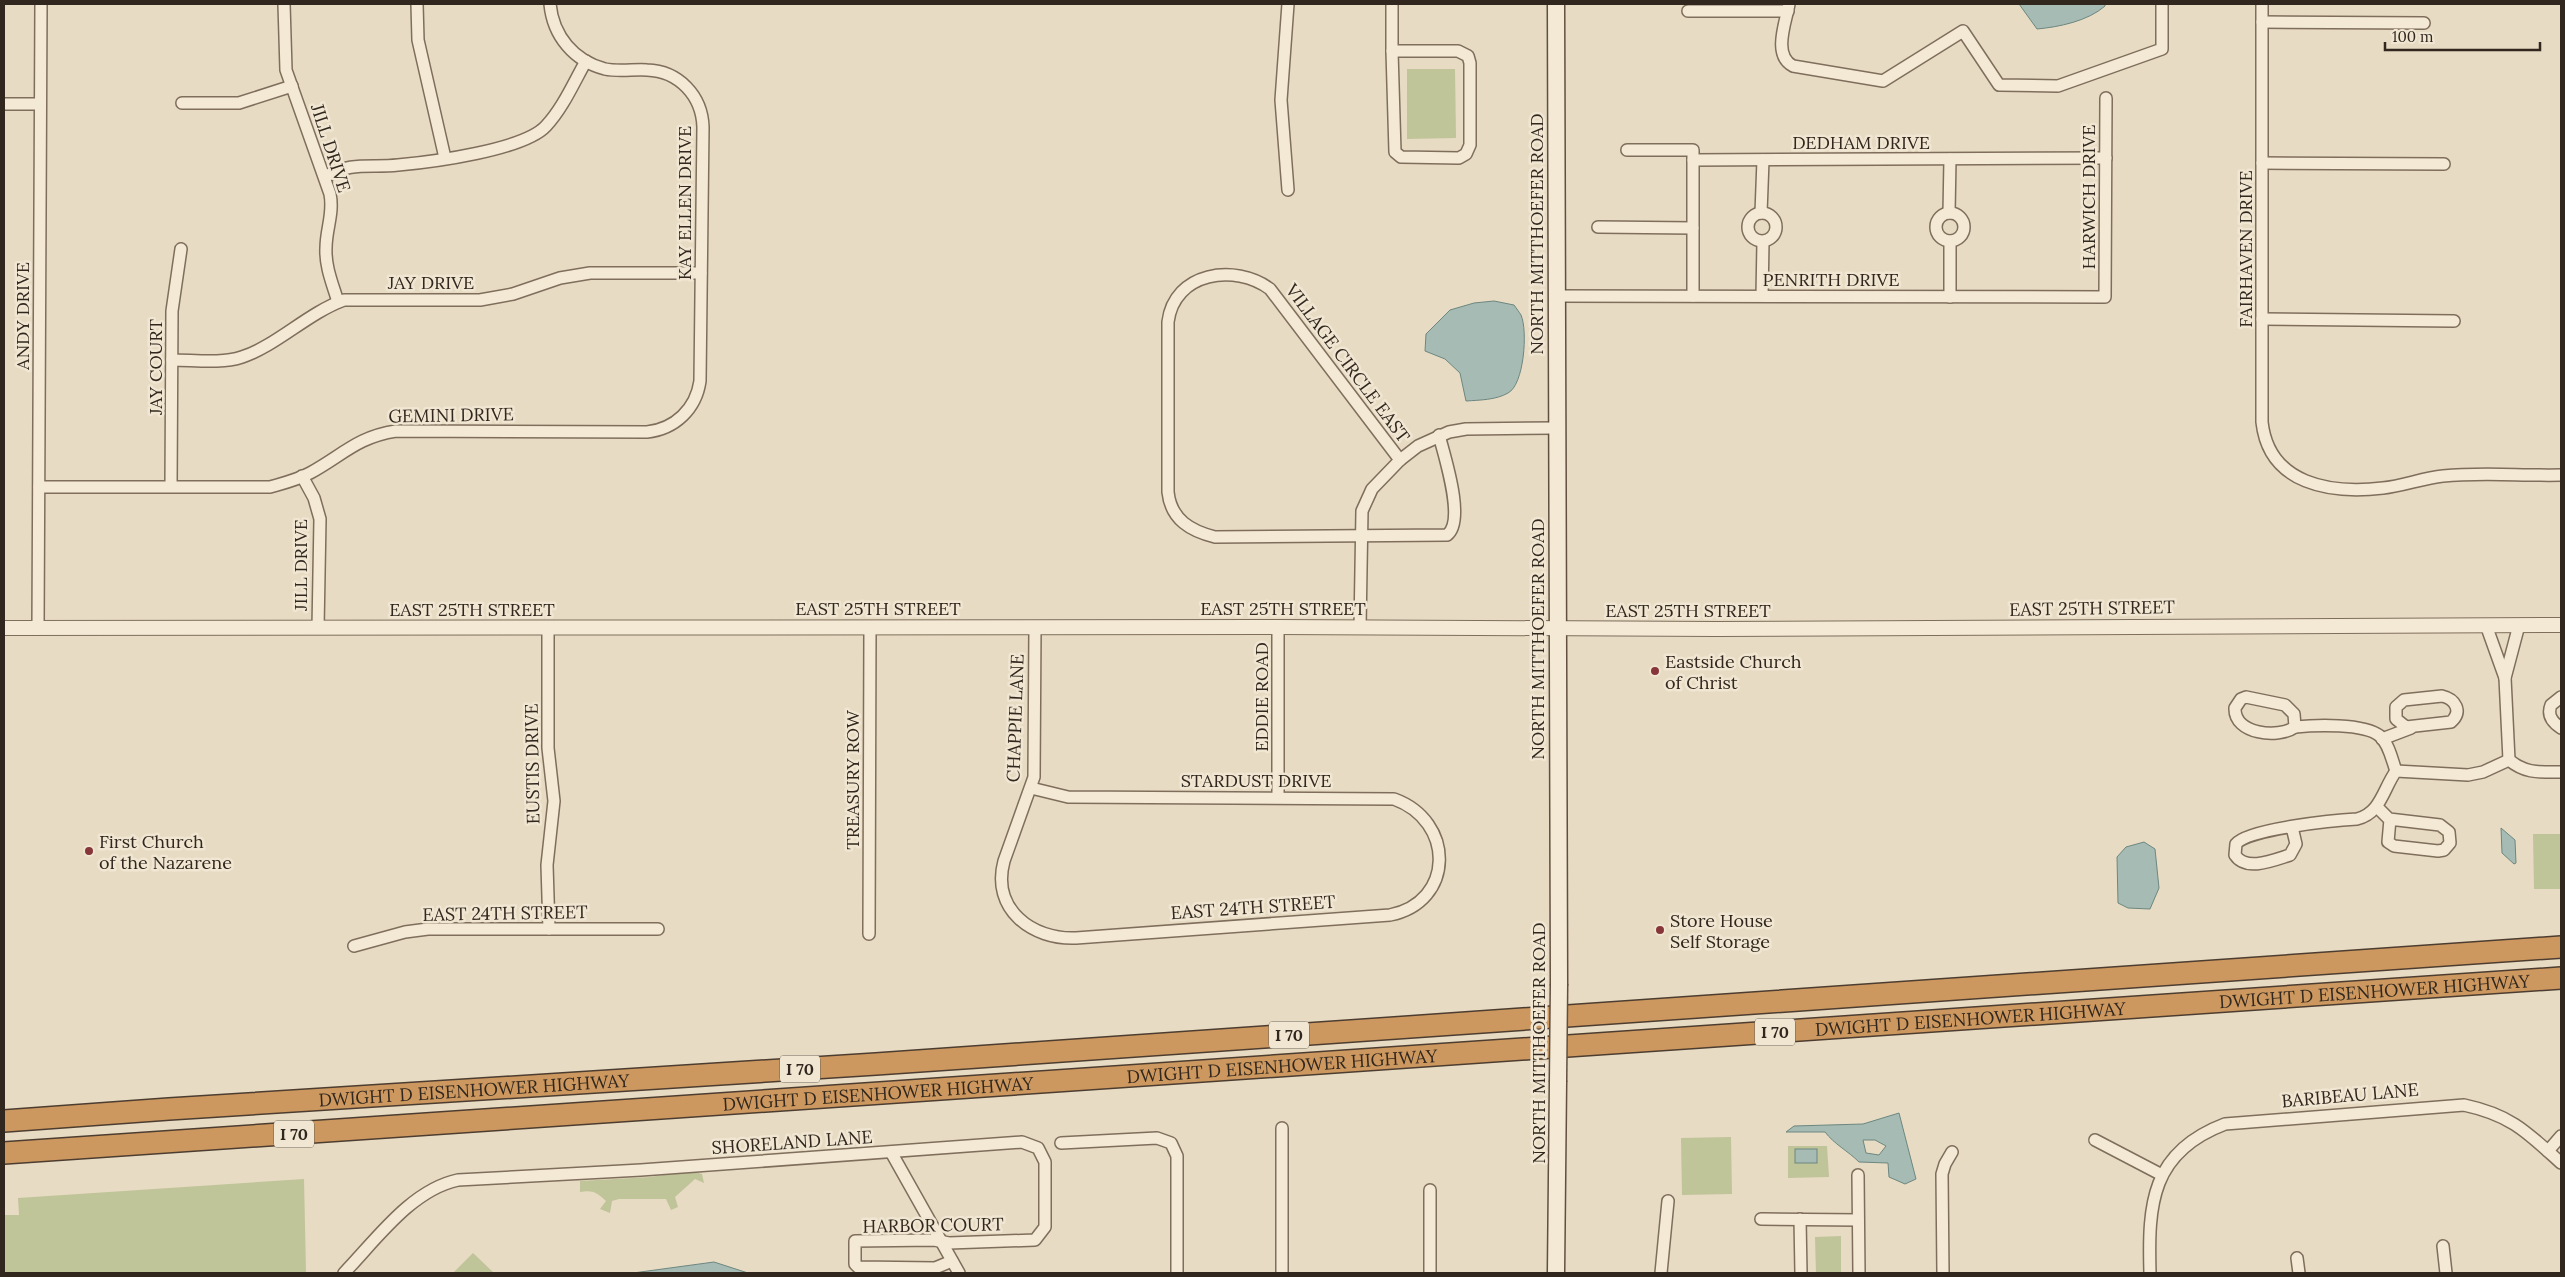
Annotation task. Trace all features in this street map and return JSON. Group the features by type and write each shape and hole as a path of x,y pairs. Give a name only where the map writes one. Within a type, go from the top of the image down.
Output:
{"highway":[{"name":"DWIGHT D EISENHOWER HIGHWAY","path":"4,1121 876,1064 2561,947"},
{"name":"DWIGHT D EISENHOWER HIGHWAY","path":"4,1155 2561,978"},
{"path":"4,1114 169,1109"}],"main road":[{"name":"NORTH MITTHOEFER ROAD","path":"1556,4 1556,628 1559,984 1556,1273"}],"street":[{"name":"ANDY DRIVE","path":"38,629 41,4"},
{"name":"JILL DRIVE","path":"284,4 284,58 292,86 325,177 332,205 326,258 338,302"},
{"path":"417,4 418,40 445,158"},
{"name":"KAY ELLEN DRIVE","path":"550,4 557,32 572,51 586,61 609,69 650,70 668,74 688,88 696,100 703,122 699,387 689,409 666,427"},
{"path":"1288,4 1281,100 1288,190"},
{"path":"1392,4 1392,51 1395,152 1401,157 1459,158 1464,156 1470,145 1470,63 1468,56 1458,52 1392,51"},
{"path":"1688,11 1788,8 1782,52 1786,62 1795,66 1883,81 1963,31 1999,85 2058,86 2162,49 2162,4"},
{"name":"FAIRHAVEN DRIVE","path":"2262,4 2264,432 2277,460 2300,480 2324,488 2382,488 2442,476 2561,476"},
{"path":"2262,22 2424,22"},
{"path":"325,177 360,165 416,164 511,144 534,136 552,119 586,61"},
{"path":"182,103 239,103 292,86"},
{"name":"HARWICH DRIVE","path":"2105,297 2106,98"},
{"path":"4,104 40,104"},
{"path":"1627,150 1693,150 1693,296"},
{"name":"DEDHAM DRIVE","path":"1693,160 2106,158"},
{"path":"1949,213 1950,159"},
{"path":"1762,213 1763,160"},
{"path":"2262,164 2444,164"},
{"path":"1762,213 1771,216 1776,229 1772,238 1763,242 1750,236 1747,228 1753,216 1762,213"},
{"path":"1949,213 1960,217 1964,225 1962,234 1950,241 1938,235 1935,226 1938,218 1949,213"},
{"path":"1598,227 1693,228"},
{"path":"1950,241 1950,297"},
{"path":"1762,296 1763,242"},
{"name":"JAY COURT","path":"171,486 172,311 182,249"},
{"name":"JAY DRIVE","path":"172,360 226,360 243,356 338,302 348,300 480,300 513,294 560,278 590,273 702,273"},
{"name":"VILLAGE CIRCLE EAST","path":"1360,537 1215,537 1197,532 1178,518 1168,492 1168,322 1174,302 1183,288 1203,279 1228,277 1253,279 1270,289 1400,460"},
{"name":"PENRITH DRIVE","path":"1557,296 2105,297"},
{"path":"2262,319 2454,320"},
{"name":"GEMINI DRIVE","path":"39,487 270,487 302,476 369,436 396,431 638,433 666,427"},
{"path":"1360,627 1361,514 1366,499 1374,486 1400,460 1418,446 1438,435 1466,429 1556,428"},
{"path":"1360,537 1442,536 1450,532 1454,525 1453,493 1438,435"},
{"name":"JILL DRIVE","path":"302,476 314,498 320,519 318,628"},
{"path":"2505,678 2519,625"},
{"name":"EAST 25TH STREET","path":"4,628 1360,627 1904,629 2561,625"},
{"path":"2486,626 2505,678 2509,760 2518,767 2530,772 2561,772"},
{"name":"EUSTIS DRIVE","path":"548,627 548,748 554,801 547,865 549,929"},
{"name":"TREASURY ROW","path":"870,627 870,934"},
{"name":"CHAPPIE LANE","path":"1034,627 1035,765 1031,788 1004,861 1002,886 1008,905 1016,917 1027,927 1045,935"},
{"name":"EDDIE ROAD","path":"1278,627 1278,797"},
{"path":"2295,727 2294,714 2285,706 2246,696 2236,705 2235,716 2243,726 2271,734 2288,732 2295,727 2357,728 2371,731 2382,738 2396,772"},
{"path":"2382,738 2415,726 2445,724 2453,720 2457,711 2455,703 2451,699 2442,696 2404,700 2399,703 2395,711 2397,722 2406,727 2415,726"},
{"path":"2561,697 2551,705 2549,714 2553,722 2561,728"},
{"path":"2396,772 2468,775 2483,772 2509,760"},
{"path":"2292,827 2296,844 2290,855 2249,865 2240,862 2234,855 2235,846 2240,838 2292,827 2360,819 2377,807 2396,772"},
{"name":"STARDUST DRIVE","path":"1031,788 1044,793 1068,797 1384,798 1408,804 1420,812 1432,828 1438,846 1438,865"},
{"path":"2377,807 2390,819 2440,825 2449,832 2450,843 2446,848 2438,851 2394,846 2388,842 2390,819"},
{"name":"EAST 24TH STREET","path":"1045,935 1076,938 1390,915 1409,909 1424,897 1435,880 1438,865"},
{"name":"EAST 24TH STREET","path":"354,946 405,932 428,929 658,930"},
{"name":"BARIBEAU LANE","path":"2150,1273 2150,1213 2155,1191 2162,1175 2187,1144 2205,1132 2225,1124 2450,1104 2484,1108 2502,1115 2518,1125 2561,1163"},
{"path":"1282,1128 1282,1273"},
{"path":"2548,1151 2561,1136"},
{"path":"1061,1144 1158,1138 1171,1143 1177,1156 1177,1273"},
{"path":"2095,1140 2162,1175"},
{"name":"SHORELAND LANE","path":"344,1273 416,1199 436,1187 455,1180 641,1170 1022,1142 1038,1148 1045,1162 1044,1227 1040,1237"},
{"path":"891,1152 958,1273"},
{"path":"1942,1273 1942,1174 1952,1152"},
{"path":"1858,1175 1859,1273"},
{"path":"1430,1190 1430,1273"},
{"path":"1661,1273 1668,1201"},
{"path":"1761,1219 1858,1220"},
{"path":"1800,1219 1801,1273"},
{"name":"HARBOR COURT","path":"952,1261 935,1268 858,1267 855,1264 856,1240 1030,1242 1040,1237"},
{"path":"2443,1246 2446,1273"},
{"path":"2297,1258 2299,1273"}],"green space":[{"path":"1407,69 1455,69 1456,138 1407,139"},
{"path":"2533,834 2561,834 2561,889 2534,889"},
{"path":"1731,1137 1732,1194 1682,1195 1681,1138"},
{"path":"1788,1146 1827,1146 1829,1177 1788,1178"},
{"path":"691,1171 702,1174 704,1183 695,1179 675,1197 678,1207 671,1210 666,1199 619,1199 612,1201 610,1213 600,1209 606,1201 600,1196 594,1192 580,1192 580,1181 650,1177"},
{"path":"304,1179 306,1273 4,1273 4,1215 19,1215 18,1198"},
{"path":"1841,1236 1841,1273 1816,1273 1815,1237"},
{"path":"473,1253 494,1273 453,1273"}],"water":[{"path":"2019,4 2105,4 2105,6 2082,19 2055,27 2037,29"},
{"path":"1494,301 1514,305 1521,315 1524,345 1518,380 1508,393 1493,398 1466,401 1460,373 1445,359 1425,351 1426,334 1450,310 1474,303"},
{"path":"2501,828 2515,840 2516,863 2514,864 2502,853"},
{"path":"2144,842 2155,849 2159,888 2150,909 2128,908 2118,903 2117,857 2126,847"},
{"path":"1899,1113 1916,1179 1905,1184 1889,1177 1888,1163 1859,1162 1825,1132 1786,1132 1794,1126 1863,1124","holes":["1863,1140 1875,1140 1886,1146 1879,1155 1866,1153"]},
{"path":"1795,1149 1817,1149 1817,1163 1795,1163"},
{"path":"714,1262 748,1273 633,1273"}],"place":[{"name":"Eastside Church of Christ","path":"1655,671"},
{"name":"First Church of the Nazarene","path":"89,851"},
{"name":"Store House Self Storage","path":"1660,930"}]}
